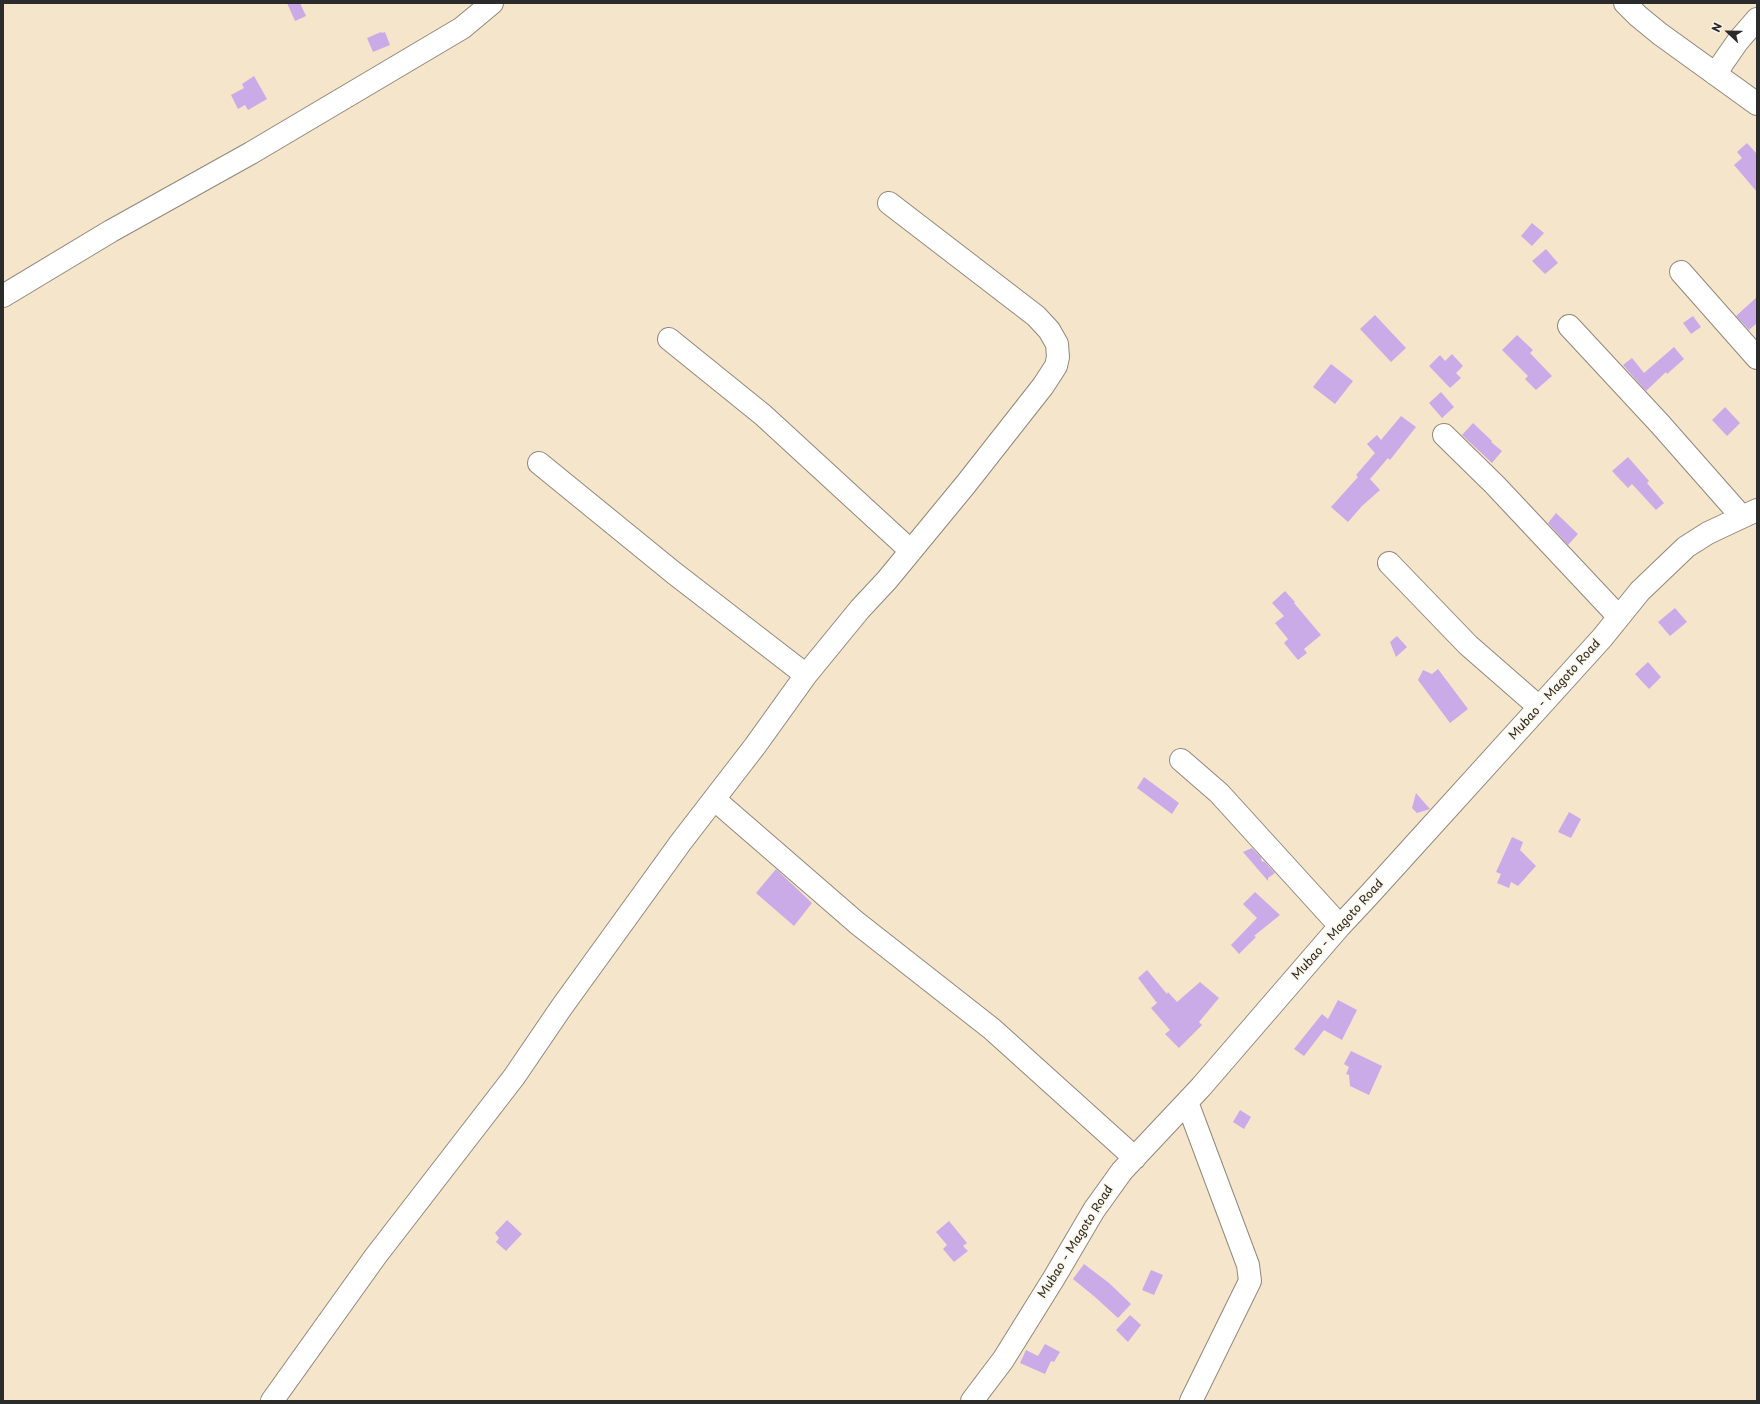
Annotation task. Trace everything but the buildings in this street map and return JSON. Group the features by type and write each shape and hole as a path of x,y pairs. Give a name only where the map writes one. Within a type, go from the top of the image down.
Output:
{"street":[{"path":"3,296 112,231 258,149 462,28 492,3"},
{"path":"1625,3 1660,34 1757,104"},
{"path":"1715,74 1738,41 1757,19"},
{"path":"272,1401 379,1251 514,1077 570,995 681,842 806,675 911,551 1043,386 1056,366 1058,357 1057,344 1049,330 1036,316 889,203"},
{"path":"1681,272 1757,358"},
{"path":"1569,326 1660,424 1750,513"},
{"path":"669,339 763,415 911,551"},
{"path":"1444,435 1495,485 1619,617"},
{"path":"538,463 674,573 806,675"},
{"name":"Mubao - Magoto Road","path":"972,1401 1003,1360 1094,1210 1122,1171 1187,1102 1340,926 1369,896 1602,638 1640,591 1686,547 1708,533 1750,513"},
{"path":"1389,563 1468,645 1539,707"},
{"path":"1181,760 1219,793 1340,926"},
{"path":"714,799 857,923 992,1029 1135,1158"},
{"path":"1187,1102 1248,1265 1250,1281 1191,1401"}]}
